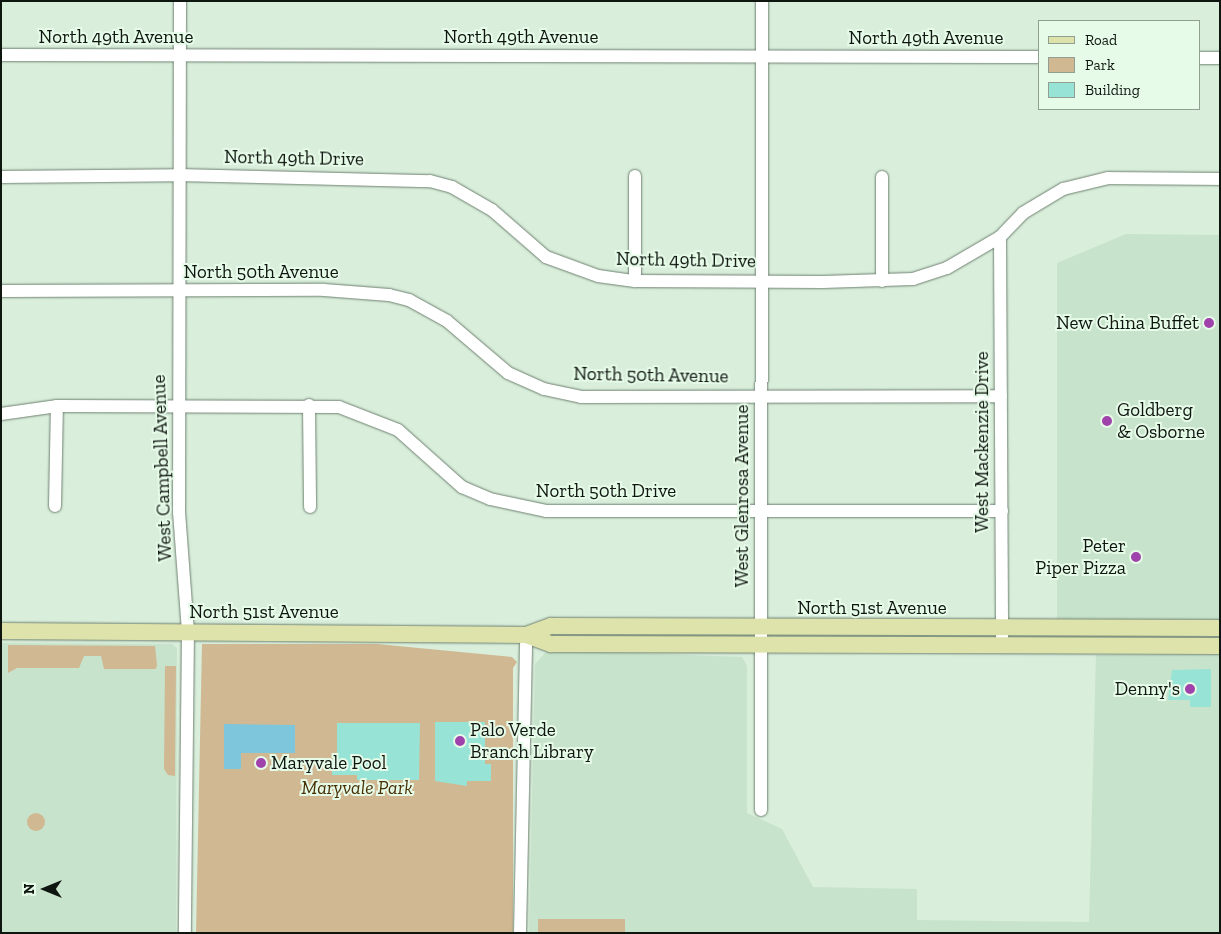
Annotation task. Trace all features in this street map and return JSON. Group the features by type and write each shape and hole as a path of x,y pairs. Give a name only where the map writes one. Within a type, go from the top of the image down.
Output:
{"main road":[{"name":"North 51st Avenue","path":"526,635 551,626 1220,628"},
{"name":"North 51st Avenue","path":"1,631 526,635 551,644 1002,647 1220,646"}],"street":[{"name":"West Campbell Avenue","path":"180,1 178,176 179,512 188,632 185,933"},
{"name":"West Glenrosa Avenue","path":"761,810 762,1"},
{"name":"North 49th Avenue","path":"1,55 1038,57"},
{"path":"1201,58 1220,58"},
{"name":"North 49th Drive","path":"1,178 178,176 430,181 452,187 492,210 546,257 598,276 635,281 882,281 913,279 947,268 1000,237 1022,213 1063,189 1108,178 1220,179"},
{"path":"635,176 635,281"},
{"path":"882,178 882,281"},
{"name":"West Mackenzie Drive","path":"1000,237 1002,647"},
{"name":"North 50th Avenue","path":"1,291 179,292 324,290 389,295 409,300 447,321 508,373 544,389 581,397 761,395 1000,396"},
{"path":"309,405 310,507"},
{"name":"North 50th Drive","path":"1,414 56,406 309,405 339,407 377,420 410,439 462,487 526,509 1002,512"},
{"path":"55,506 56,406"},
{"path":"520,933 526,635"}],"shaded area":[{"path":"1126,234 1220,235 1220,621 1057,621 1057,263"},
{"path":"1,643 172,644 177,648 176,933 1,933"},
{"path":"548,650 742,657 747,666 747,813 782,829 813,887 917,889 917,920 1089,922 1096,655 1220,654 1220,933 529,933 535,664"}],"green space":[{"name":"Maryvale Park","path":"202,644 377,644 512,657 517,662 513,668 513,933 196,933"},
{"path":"8,645 155,646 157,665 156,669 104,669 101,656 84,656 79,668 17,668 8,673"},
{"path":"165,666 176,666 175,776 168,775 164,769"},
{"path":"36,813 42,816 45,822 42,828 36,831 30,828 27,822 30,816"},
{"path":"538,919 625,919 625,933 538,933"}],"water":[{"path":"224,724 295,725 295,753 241,753 241,769 224,769"}],"building":[{"name":"Denny's","path":"1211,669 1211,707 1190,707 1190,700 1168,700 1172,670"},
{"name":"Palo Verde Branch Library","path":"435,722 485,722 485,764 491,764 491,781 467,781 467,786 435,781"},
{"path":"337,723 420,723 419,780 357,780 357,775 332,775 332,763 337,763"}],"place":[{"name":"New China Buffet","path":"1209,323"},
{"name":"Goldberg & Osborne","path":"1107,421"},
{"name":"Peter Piper Pizza","path":"1136,557"},
{"name":"Denny's","path":"1190,689"},
{"name":"Palo Verde Branch Library","path":"460,741"},
{"name":"Maryvale Pool","path":"261,763"}]}
